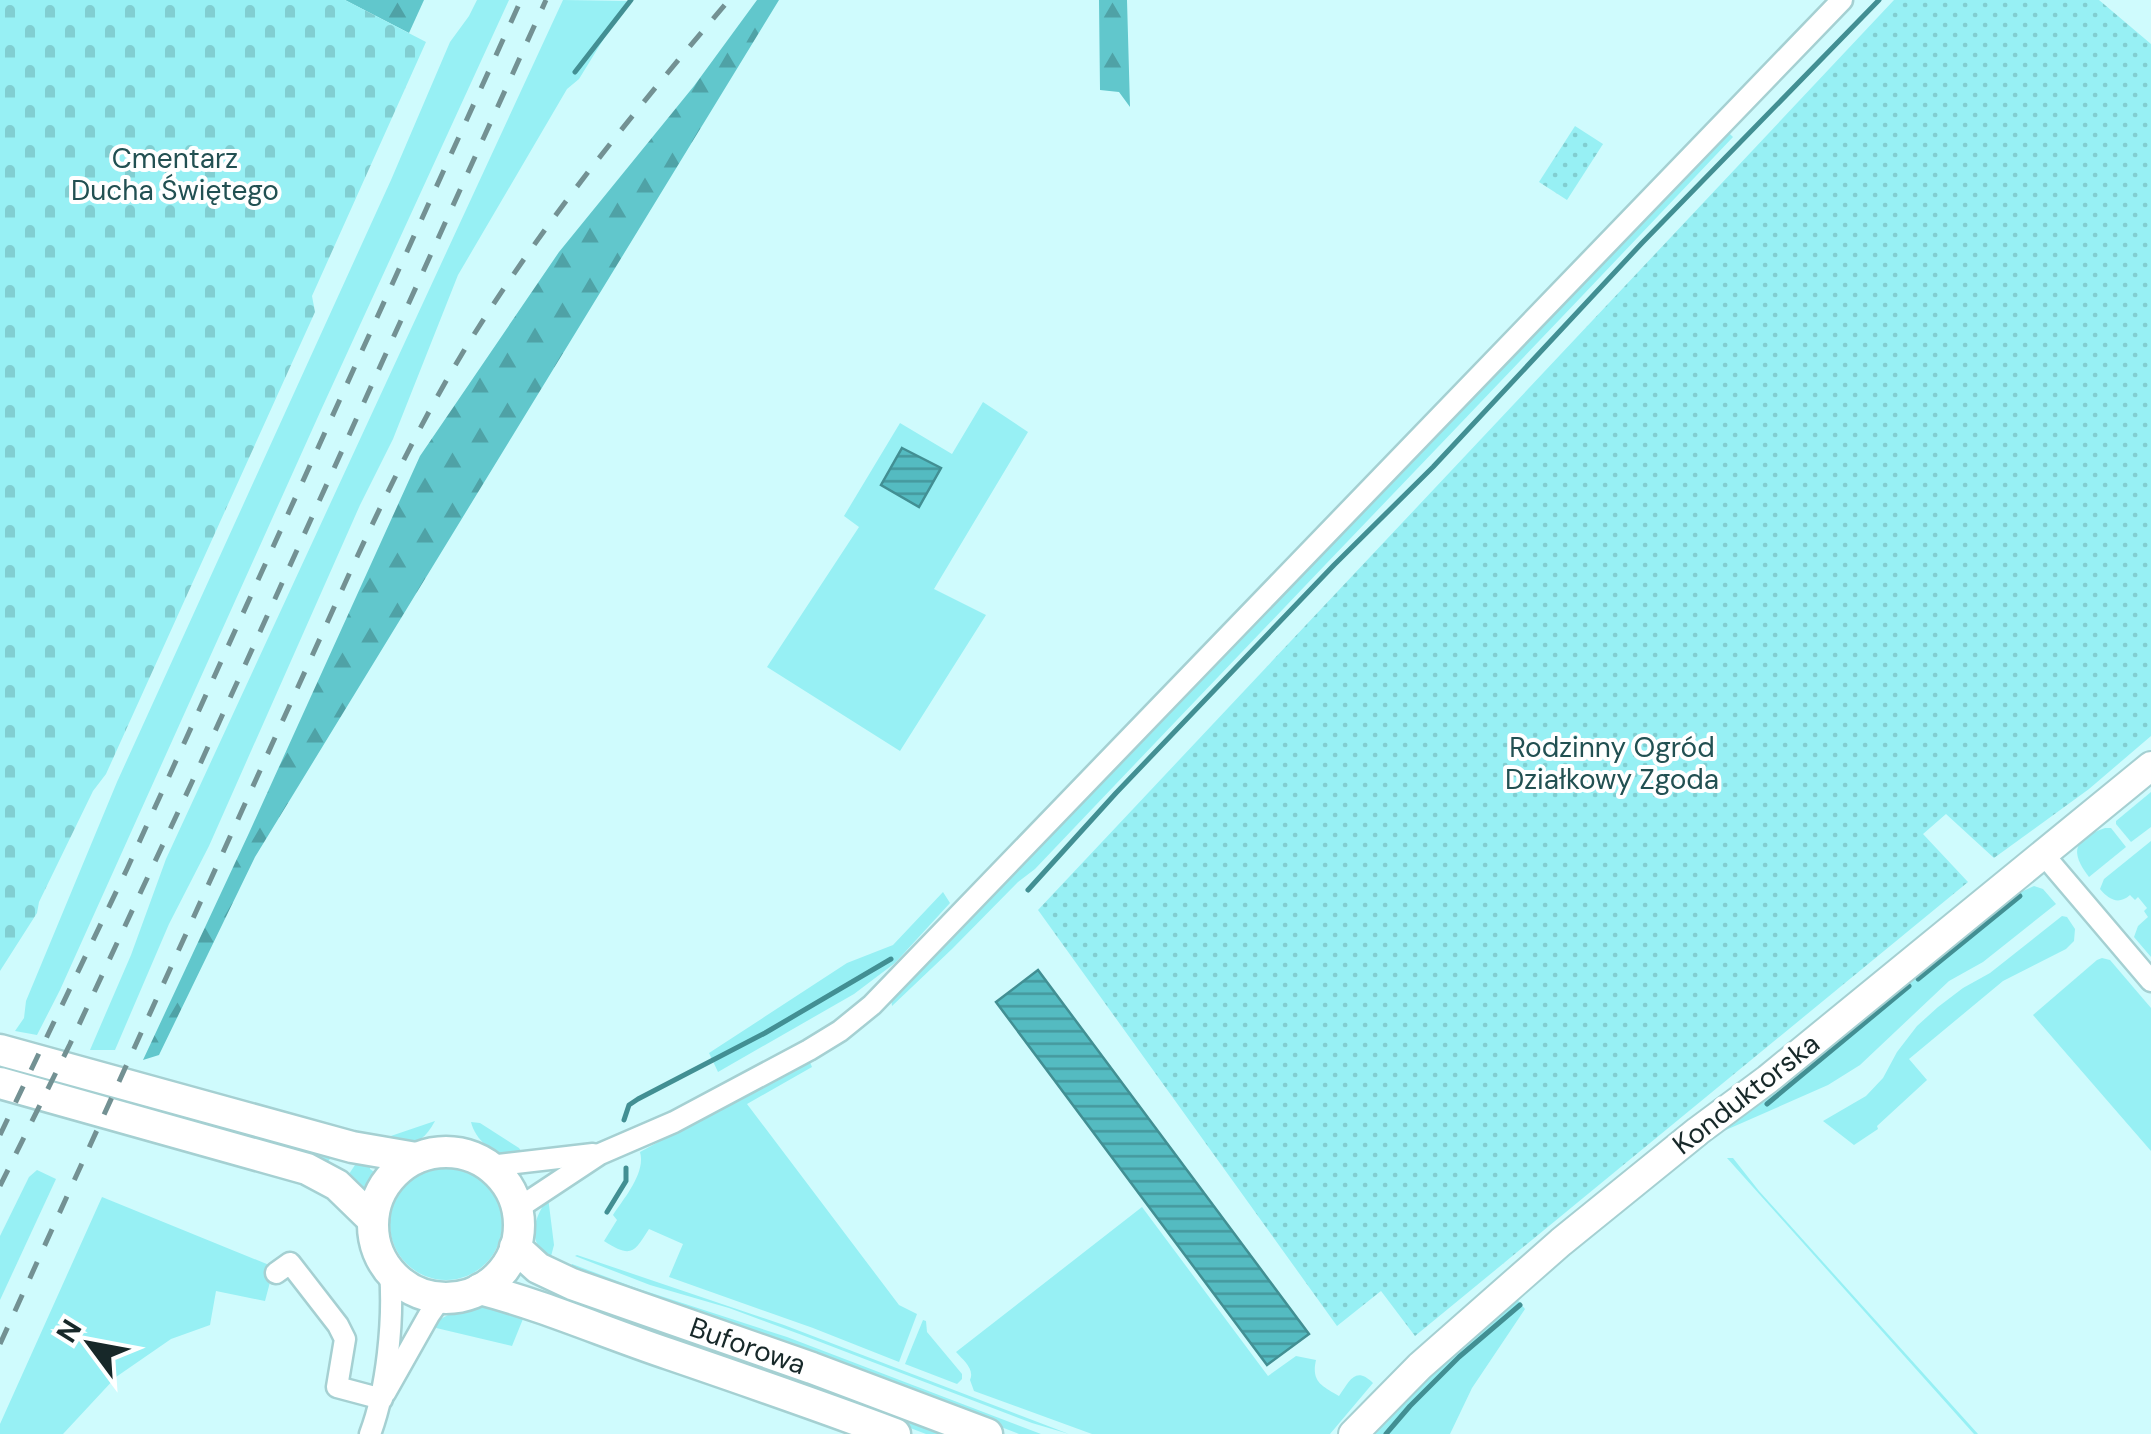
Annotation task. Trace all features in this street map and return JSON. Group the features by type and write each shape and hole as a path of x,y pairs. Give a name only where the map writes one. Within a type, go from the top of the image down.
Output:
{"main road":[{"path":"0,1050 352,1148 416,1158"},
{"path":"0,1083 307,1170 340,1187 373,1220"},
{"path":"434,1152 476,1158 490,1166 504,1180 517,1209 516,1247 507,1264 480,1289 454,1297 440,1298 403,1284 379,1255 374,1236 379,1196 391,1177 416,1158 434,1152"},
{"name":"Buforowa","path":"516,1247 538,1268 572,1284 987,1434"},
{"name":"Buforowa","path":"480,1289 535,1304 894,1434"}],"street":[{"path":"517,1209 600,1154 726,1096 840,1031 872,1005 1842,0"},
{"name":"Konduktorska","path":"1353,1434 1420,1366 1561,1242 2151,766"},
{"path":"2044,854 2151,981"},
{"path":"490,1166 600,1154"},
{"path":"276,1272 290,1263 346,1339 337,1387 382,1399"},
{"path":"382,1399 392,1298 390,1272"},
{"path":"370,1434 382,1399 440,1298"}],"green space":[{"name":"Cmentarz Ducha Świętego","path":"0,0 345,0 426,42 312,296 315,312 106,774 93,791 37,913 0,971"},
{"path":"345,0 424,0 409,33"},
{"path":"477,0 509,0 60,990 37,1035 15,1031 24,1018 26,1001 117,782 450,42"},
{"path":"563,0 627,1 579,79 567,89 458,275 393,439 209,846 169,924 115,1050 90,1050 166,859"},
{"path":"757,0 779,0 255,857 159,1055 143,1060 420,456 559,252 694,86"},
{"path":"1099,0 1127,0 1130,107 1119,92 1100,90"},
{"name":"Rodzinny Ogród Działkowy Zgoda","path":"1894,0 2099,0 2151,44 2151,736 2089,789 1994,858 1946,814 1923,834 1968,882 1415,1336 1381,1291 1337,1326 1038,910"},
{"path":"1575,126 1603,144 1567,200 1539,182"},
{"path":"1728,132 1733,137 1035,869 892,1006 891,998"},
{"path":"983,402 1028,432 934,589 986,615 900,751 767,667 859,527 844,516 900,423 952,454"},
{"path":"2151,792 2151,827 2131,842 2116,821"},
{"path":"2111,828 2126,847 2089,877 2079,860 2078,847 2081,841"},
{"path":"2151,841 2151,957 2134,937 2138,926 2148,917 2144,911 2147,908 2138,897 2114,900 2100,889 2104,879"},
{"path":"2018,885 2023,891 2034,886 2043,889 2056,904 1983,962 1949,981 1860,1065 1828,1085 1719,1133"},
{"path":"943,892 950,903 895,963 854,994 718,1072 709,1053 847,963 893,945"},
{"path":"2062,916 2075,929 2074,941 2066,949 2003,981 1909,1059 1927,1080 1878,1129 1854,1145 1823,1121 1866,1096 1883,1078 1917,1026 1938,1007 1990,973"},
{"path":"2102,958 2110,960 2151,1008 2151,1151 2033,1015"},
{"path":"809,1060 812,1067 747,1104 899,1305 917,1314 899,1362 669,1277 683,1244 649,1229 631,1250 621,1250 604,1241 617,1220 613,1215 637,1177 640,1152"},
{"path":"123,1098 333,1154 326,1165 121,1105"},
{"path":"435,1121 413,1143 382,1139"},
{"path":"471,1122 480,1123 523,1154 506,1154 490,1148 478,1137"},
{"path":"1727,1158 1733,1158 1978,1434 1974,1434"},
{"path":"357,1162 370,1166 374,1172 362,1191 347,1177"},
{"path":"446,1168 467,1172 486,1184 498,1203 502,1224 498,1245 486,1264 467,1276 446,1280 425,1276 406,1264 394,1245 390,1224 394,1203 406,1184 425,1172"},
{"path":"37,1170 56,1179 0,1300 0,1236 29,1177"},
{"path":"102,1197 274,1267 265,1301 216,1291 210,1325 171,1339 116,1377 63,1434 0,1434 0,1424"},
{"path":"548,1197 554,1245 550,1260 537,1244 534,1230"},
{"path":"1142,1207 1268,1376 1296,1356 1316,1360 1317,1378 1339,1396 1357,1376 1373,1383 1330,1434 1092,1434 974,1391 970,1368 956,1352"},
{"path":"577,1255 784,1325 1069,1434 729,1308 650,1285"},
{"path":"572,1264 787,1337 1041,1434 1019,1434 785,1344 569,1270"},
{"path":"559,1293 758,1360 952,1434 926,1434 758,1370 556,1302"},
{"path":"1515,1297 1525,1309 1472,1388 1450,1434 1369,1434 1396,1404"},
{"path":"488,1305 525,1314 512,1346 432,1327 451,1314"},
{"path":"923,1320 927,1332 962,1374 957,1384 905,1364"}],"shaded area":[{"path":"902,448 941,468 919,507 881,485"},
{"path":"1038,970 1309,1334 1267,1365 996,1002"}],"waterway":[{"path":"575,72 631,0"},
{"path":"1028,890 1334,565 1433,467 1642,243 1879,0"},
{"path":"1918,979 2020,896"},
{"path":"624,1120 629,1105 638,1099 765,1033 891,959"},
{"path":"1767,1104 1909,986"},
{"path":"607,1212 626,1181 626,1168"},
{"path":"1386,1434 1459,1357 1520,1305"}],"railway":[{"path":"0,1135 127,869 521,0"},
{"path":"0,1186 192,782 546,0"},
{"path":"0,1344 351,570 431,408 487,314 543,232 729,0"}]}
